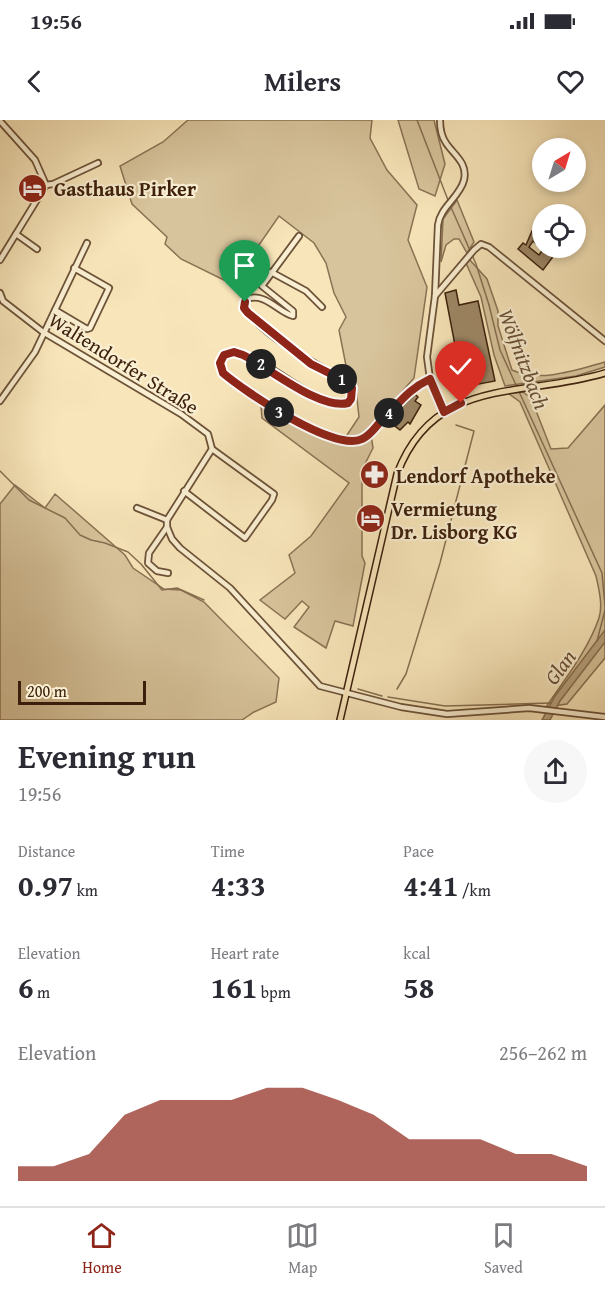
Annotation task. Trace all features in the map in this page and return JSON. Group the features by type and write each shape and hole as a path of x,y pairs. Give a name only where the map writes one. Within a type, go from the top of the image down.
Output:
{"main road":[{"path":"340,720 397,474 412,445 444,412 480,396 505,390 566,383 605,373"}],"street":[{"path":"5,127 6,120"},
{"path":"440,120 446,143 463,164 464,180 446,207 438,225 435,296 427,357 430,379 444,412"},
{"path":"0,121 35,160 46,185"},
{"path":"46,185 53,184 98,163"},
{"path":"0,260 46,185"},
{"path":"16,234 37,249"},
{"path":"298,236 262,286 293,311 293,316 256,298 247,299 244,308 311,364 349,383 352,394 348,403 334,404 308,393 234,352 224,355 220,363 223,373 272,408 301,424 336,438 355,441 362,439 373,430 410,390 430,379"},
{"path":"0,401 35,352 87,243"},
{"path":"435,296 474,250 482,244 489,247 605,340"},
{"path":"55,310 87,329 90,328 110,288 74,268"},
{"path":"271,272 306,291 322,307"},
{"name":"Waltendorfer Straße","path":"0,293 3,301 44,332 181,414 208,434 212,449"},
{"path":"184,491 244,538 274,494 212,449 184,491 167,520 167,527 172,539 180,548 230,588 320,686 401,707 447,714 543,708 605,717"},
{"path":"136,508 167,520"},
{"path":"167,527 149,553 148,563 157,571 168,573"}],"shaded area":[{"path":"188,120 372,120 370,138 387,170 417,205 408,240 427,287 414,378 370,428 373,448 362,470 362,556 365,563 353,626 335,621 326,648 294,627 309,607 302,601 285,619 260,600 295,573 289,555 311,536 349,483 262,418 261,407 341,444 359,417 356,390 348,376 339,330 346,317 334,293 326,263 314,243 279,216 232,284 181,259 165,244 167,237 132,204 120,166 163,142"},
{"path":"398,120 434,120 445,164 435,196 419,189"},
{"path":"457,200 474,242 467,253 459,239 454,239 446,245 441,262 443,219"},
{"path":"469,259 487,279 498,311 498,326 512,370 523,374 546,375 605,362 605,367 576,376 505,386 494,355 481,297 466,263"},
{"path":"523,392 531,398 551,449 568,448 605,405 605,658 567,704 546,707 589,641 599,618 601,603 596,576 520,402 508,393"},
{"path":"15,485 45,508 55,494 125,555 133,568 164,589 181,590 204,602 279,678 276,702 242,720 0,720 0,504"},
{"path":"605,630 605,642 560,701 550,720 542,720 555,696"}],"building":[{"path":"532,231 532,242 529,247 532,249 532,258 552,258 543,270 518,249 523,243 526,245"},
{"path":"456,290 459,305 478,301 495,381 463,387 445,293"},
{"path":"415,394 418,397 415,401 421,405 410,424 408,422 400,430 386,423"}],"waterway":[{"name":"Wölfnitzbach","path":"417,120 448,200"},
{"name":"Wölfnitzbach","path":"450,205 476,264 500,350 602,573 605,606"},
{"path":"397,689 406,674 440,563 474,431 456,425"},
{"path":"0,471 29,500 65,518 80,535 128,552 162,590 177,588 204,600"},
{"name":"Wölfnitzbach","path":"597,641 605,610"},
{"path":"358,689 382,696"},
{"path":"388,697 445,706 551,703"}],"place":[{"name":"Gasthaus Pirker","path":"33,188"},
{"name":"Lendorf Apotheke","path":"375,475"},
{"name":"Vermietung Dr. Lisborg KG","path":"370,519"}],"route":[{"path":"245,302 244,308 248,313 280,340 311,364 349,383 352,388 351,399 348,403 334,404 308,393 273,370 243,355 234,352 224,355 220,363 223,373 272,408 301,424 336,438 355,441 362,439 393,410 410,390 430,379 444,412 461,403"}],"water label":[{"name":"Glan","path":"560,667"}]}
